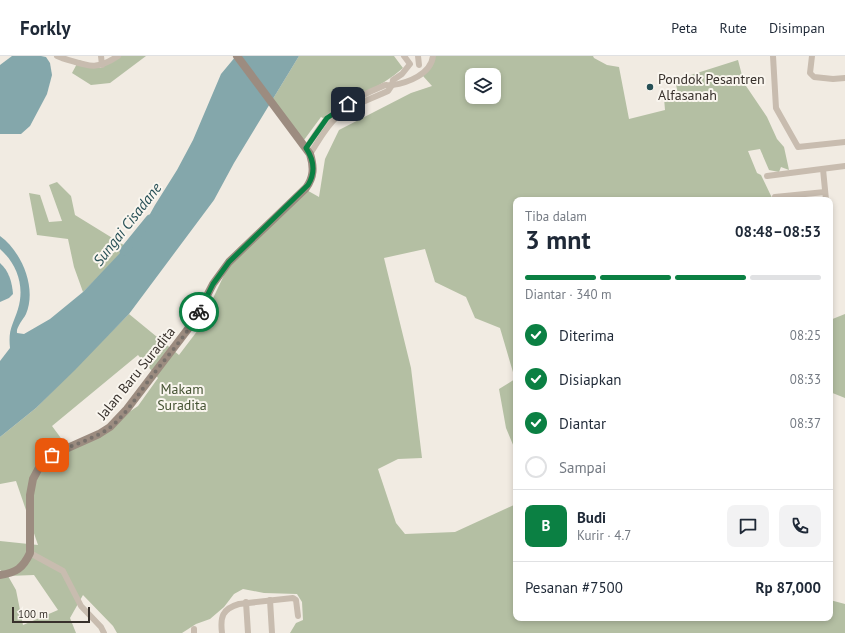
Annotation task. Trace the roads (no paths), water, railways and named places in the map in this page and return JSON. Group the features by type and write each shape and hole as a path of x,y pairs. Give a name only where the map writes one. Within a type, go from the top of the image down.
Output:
{"main road":[{"name":"Jalan Baru Suradita","path":"30,553 30,495 33,479 40,466 52,455 105,431 120,418 188,329 213,284 229,262 308,185 313,172 313,163 306,149 237,56"},
{"path":"0,575 10,574 16,571 27,560 30,553"}],"street":[{"path":"57,56 90,66 102,65 118,56"},
{"path":"101,56 102,65"},
{"path":"306,149 337,117 349,109 388,91 393,80 402,74 410,64 404,56"},
{"path":"418,56 419,65"},
{"path":"392,85 416,78 429,69 433,63 433,56"},
{"path":"773,56 776,108 798,147 845,142"},
{"path":"812,56 810,73 814,77 826,79 845,78"},
{"path":"767,176 845,166"},
{"path":"823,169 826,197"},
{"path":"775,197 825,192"},
{"path":"30,553 63,571 81,606 101,627 104,633"},
{"path":"222,633 221,623 223,615 231,606 246,602 295,599 298,616"},
{"path":"270,600 272,633"},
{"path":"246,602 248,633"}],"water":[{"path":"12,56 46,57 50,63 52,75 47,94 30,126 21,134 0,134 0,65"},
{"path":"236,56 299,56 234,163 214,200 129,314 36,408 0,437 0,361 10,348 10,332 18,309 21,292 15,269 11,261 0,249 0,236 15,251 21,261 28,282 30,293 29,304 26,314 17,331 17,333 24,334 50,319 83,292 140,232 193,140 221,74"},
{"path":"0,263 10,277 13,294 9,298 0,302"}],"waterway":[{"name":"Sungai Cisadane","path":"124,251 150,219"}],"place":[{"name":"Pondok Pesantren Alfasanah","path":"650,87"}],"park label":[{"name":"Makam Suradita","path":"182,398"}]}
